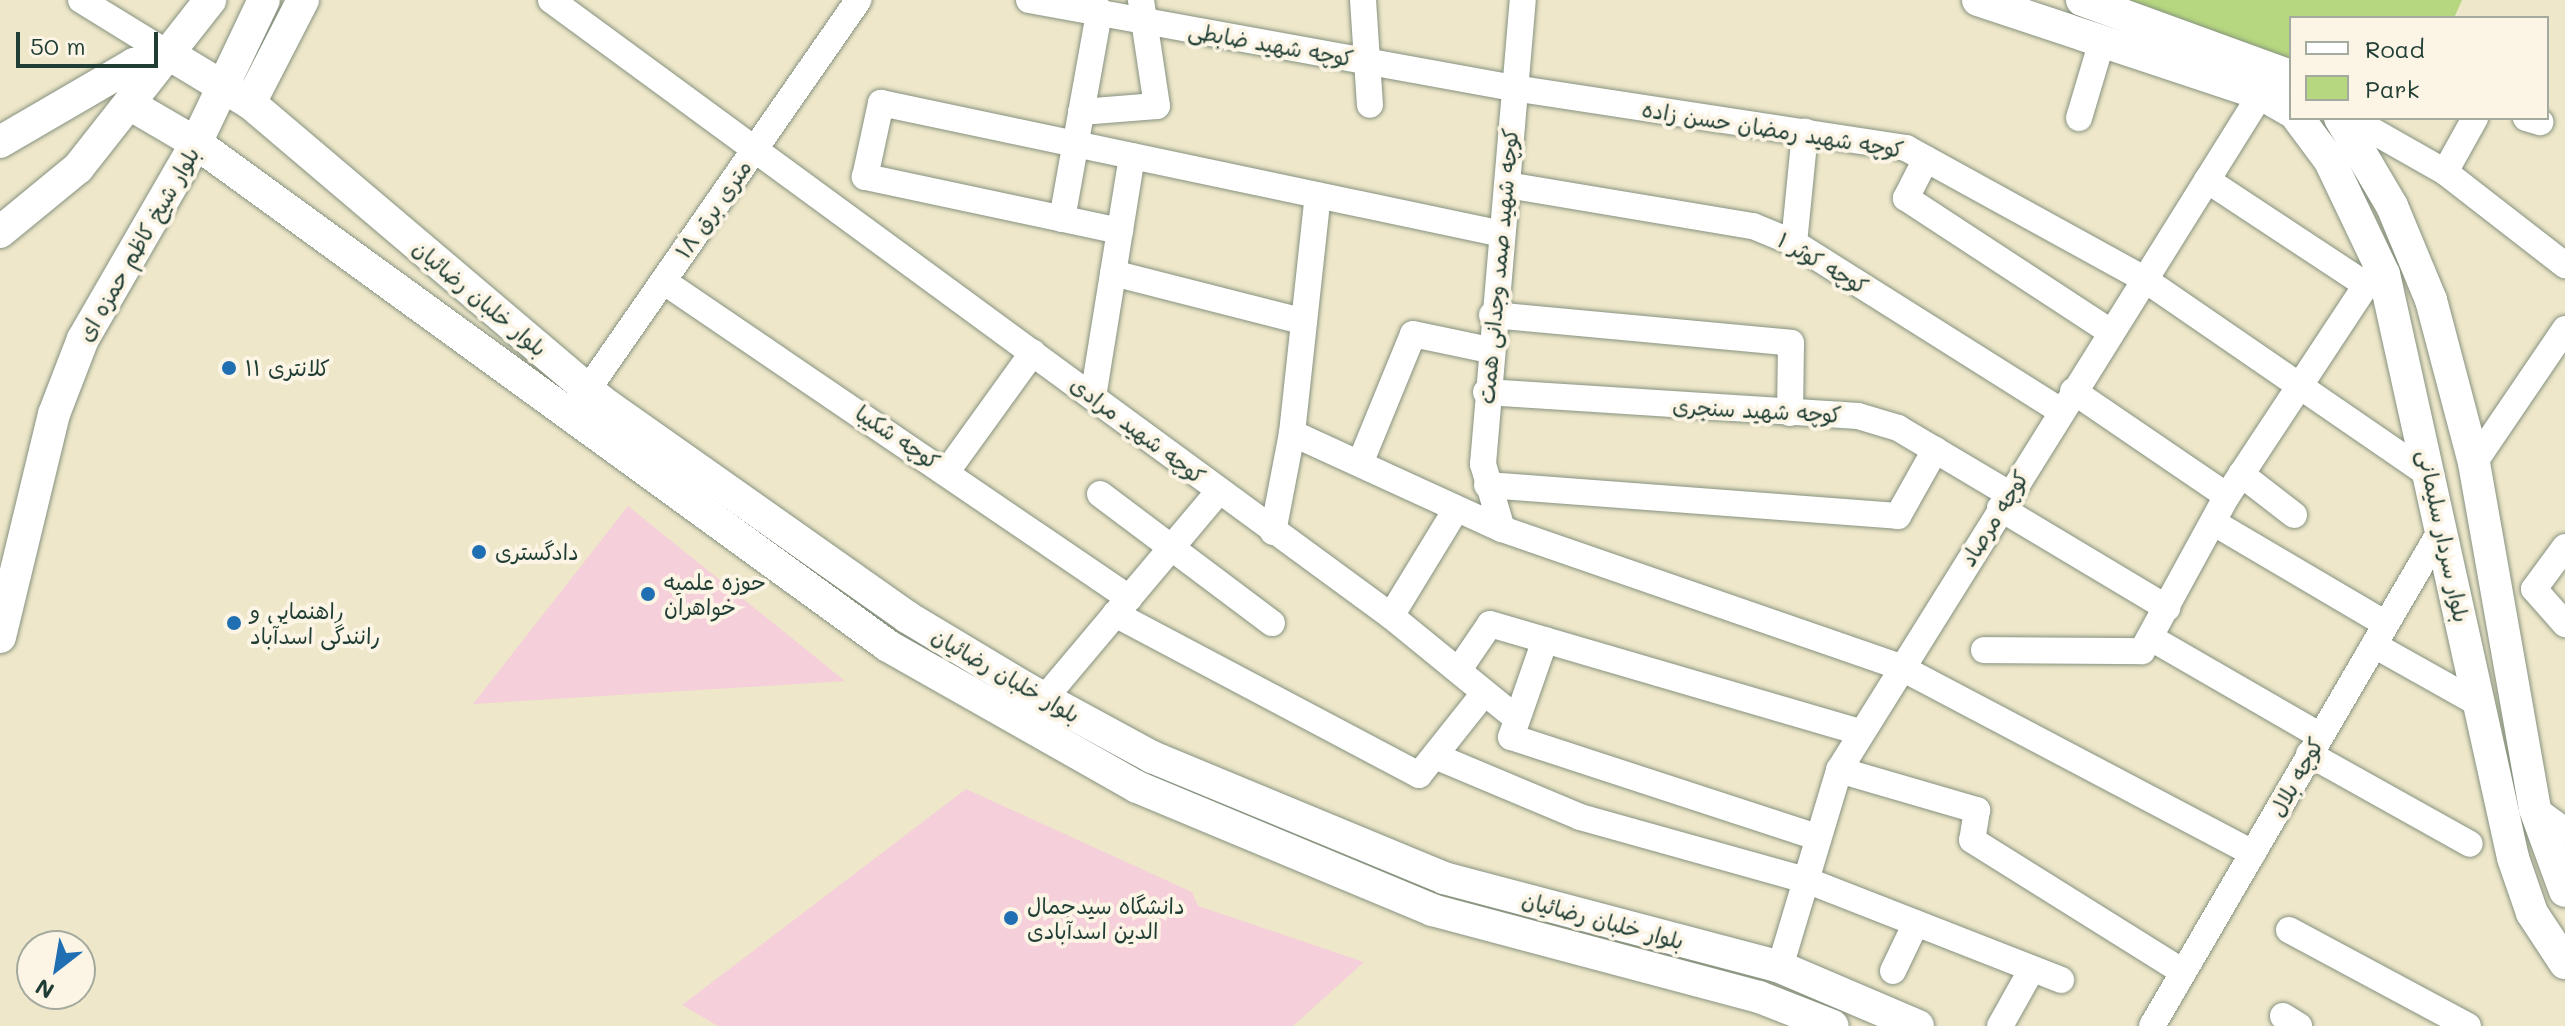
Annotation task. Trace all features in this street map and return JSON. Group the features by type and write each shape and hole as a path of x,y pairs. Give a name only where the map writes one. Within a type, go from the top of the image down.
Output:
{"main road":[{"path":"178,50 198,0"},
{"path":"0,232 78,168 178,50 210,0"},
{"name":"بلوار شیخ کاظم حمزه ای","path":"0,637 54,414 83,339 196,143 264,0"},
{"path":"250,103 303,0"},
{"path":"1978,0 2102,41 2276,79"},
{"path":"2082,0 2276,79 2289,107"},
{"path":"0,142 134,64 178,50"},
{"name":"بلوار خلبان رضائیان","path":"178,50 250,103 587,390 907,617 1044,699 1152,757 1444,878 1780,967 1918,1026"},
{"name":"بلوار خلبان رضائیان","path":"131,105 196,143 568,417 888,646 1137,787 1432,910 1769,1001 1833,1026"},
{"name":"بلوار سردار سلیمانی","path":"2299,120 2330,161 2375,280 2432,477 2513,858 2532,913 2565,963"},
{"name":"بلوار سردار سلیمانی","path":"2341,120 2392,206 2431,300 2474,463 2535,809 2565,891"},
{"path":"1769,1001 1780,967"}],"street":[{"path":"81,0 178,50"},
{"name":"کوچه شهید مرادی","path":"551,0 756,147 1460,668 1481,697 1513,727 1817,837"},
{"name":"۱۸ متری برق","path":"568,417 858,0"},
{"name":"کوچه شهید ضابطی","path":"1029,0 1143,11 1368,62 1514,88"},
{"path":"1363,0 1370,105"},
{"name":"کوچه شهید صمد وجدانی همت","path":"1502,529 1487,485 1486,392 1523,0"},
{"path":"1062,219 1096,6"},
{"path":"1081,112 1157,106 1143,11"},
{"path":"2079,118 2102,41"},
{"name":"کوچه مرصاد","path":"1780,967 1839,770 1860,732 2207,180 2276,79"},
{"name":"کوچه شهید رمضان حسن زاده","path":"1514,88 1906,148 2144,279 2432,477"},
{"path":"1120,231 865,177 881,103 1502,234"},
{"path":"2354,120 2445,172 2565,265"},
{"path":"2445,172 2474,120"},
{"path":"1794,243 1805,132"},
{"path":"1093,397 1132,156"},
{"path":"1926,159 1906,198 2111,332"},
{"path":"2147,645 2216,524 2234,485 2299,386 2375,280 2207,180"},
{"name":"کوچه کوثر ۱","path":"1507,185 1753,226 1794,243 2067,401 2294,515"},
{"path":"1273,532 1292,433 1318,195"},
{"path":"1113,273 1302,321"},
{"name":"کوچه شکیبا","path":"663,281 948,470 1122,606 1419,775 1435,756"},
{"path":"1492,315 1791,343 1790,413"},
{"path":"2474,463 2565,329"},
{"path":"1361,461 1413,334 1489,350"},
{"path":"948,470 1033,352"},
{"name":"کوچه شهید سنجری","path":"1486,392 1858,416 1935,450 2004,501 2167,608"},
{"path":"1292,433 1361,461 1455,511 1900,667 2253,853"},
{"path":"1487,485 1898,516 1935,450"},
{"path":"1044,699 1219,491"},
{"path":"1100,494 1272,623"},
{"path":"1391,616 1455,511"},
{"path":"2216,524 2479,704"},
{"name":"کوچه بلال","path":"2152,1026 2441,530"},
{"path":"2565,547 2534,589 2565,624"},
{"path":"1460,668 1490,624 1860,732"},
{"path":"1513,727 1545,640"},
{"path":"1984,650 2147,645 2314,744 2470,844"},
{"path":"1481,697 1435,756 1580,817 1806,880 2061,980"},
{"path":"1839,770 1977,810 1972,840 2182,971"},
{"path":"2535,809 2565,831"},
{"path":"1893,971 1916,923"},
{"path":"2289,930 2468,1026"},
{"path":"2000,1026 2032,969"}],"shaded area":[{"name":"حوزه علمیه خواهران","path":"628,506 845,681 473,704"},
{"name":"دانشگاه سیدجمال الدین اسدآبادی","path":"966,789 1192,892 1198,906 1364,962 1293,1026 718,1026 682,1005"}],"green space":[{"path":"2126,0 2462,0 2455,16 2289,16 2289,64"}],"place":[{"name":"کلانتری ۱۱","path":"229,368"},
{"name":"دادگستری","path":"479,552"},
{"name":"حوزه علمیه خواهران","path":"648,594"},
{"name":"راهنمایی و رانندگی اسدآباد","path":"234,623"},
{"name":"دانشگاه سیدجمال الدین اسدآبادی","path":"1011,918"}]}
